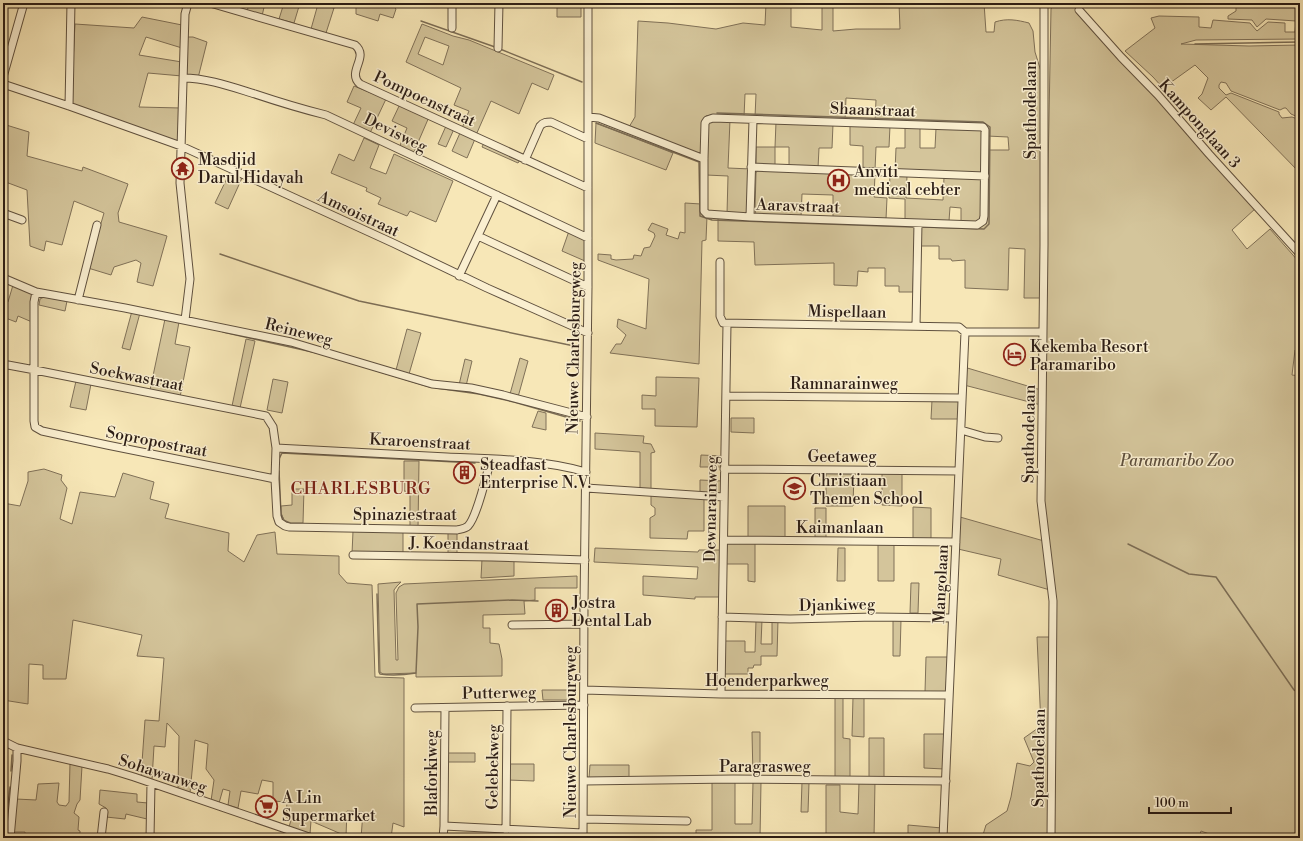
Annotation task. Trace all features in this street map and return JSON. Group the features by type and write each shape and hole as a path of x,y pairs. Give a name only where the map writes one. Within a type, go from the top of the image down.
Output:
{"street":[{"path":"3,77 24,3"},
{"path":"70,106 71,3"},
{"path":"186,320 190,279 180,183 185,14 189,3"},
{"name":"Pompoenstraat","path":"210,3 355,45 360,50 361,55 355,74 355,79 360,84 588,188"},
{"path":"452,3 452,28"},
{"path":"498,48 499,3"},
{"name":"Nieuwe Charlesburgweg","path":"583,836 588,334 588,3"},
{"name":"Spathodelaan","path":"1045,5 1041,501 1053,601 1051,838"},
{"name":"Kamponglaan 3","path":"1079,10 1121,57 1158,95 1209,154 1300,254"},
{"name":"Devisweg","path":"183,78 193,78 232,87 326,115 588,238"},
{"name":"Amsoistraat","path":"3,84 70,106 181,146 393,243 459,276 588,334"},
{"path":"588,117 598,118 704,159"},
{"name":"Shaanstraat","path":"707,214 704,211 705,123 707,120 713,118 983,127 985,130 983,221"},
{"path":"750,217 753,120"},
{"path":"525,160 540,126 547,122 551,122 588,139"},
{"path":"751,167 985,176"},
{"path":"459,276 497,195"},
{"path":"3,213 22,220"},
{"name":"Aaravstraat","path":"707,214 918,223 977,224 983,221"},
{"path":"916,326 918,223"},
{"path":"78,300 98,225"},
{"path":"478,236 588,287"},
{"path":"720,262 720,316 723,324 727,324"},
{"name":"Reineweg","path":"3,278 36,292 125,308 291,342 432,384 471,388 587,417"},
{"path":"35,370 34,302 36,292"},
{"name":"Mispellaan","path":"727,324 959,327 965,332 1043,332"},
{"name":"Dewnarainweg","path":"721,694 727,324"},
{"name":"Mangolaan","path":"943,838 965,332"},
{"name":"Soekwastraat","path":"3,366 8,365 35,370 266,416 273,427 276,448"},
{"name":"Sopropostraat","path":"35,370 34,421 35,427 42,431 275,479"},
{"name":"Ramnarainweg","path":"726,396 962,398"},
{"path":"961,430 986,437 998,438"},
{"path":"275,479 276,448"},
{"name":"Kraroenstraat","path":"276,448 491,459 541,463 586,472"},
{"name":"Spinaziestraat","path":"275,479 277,516 280,522 285,526 296,528 461,529 468,526 471,522 491,459"},
{"name":"Geetaweg","path":"724,469 959,471"},
{"path":"586,488 724,497"},
{"name":"Kaimanlaan","path":"724,540 956,542"},
{"name":"J. Koendanstraat","path":"353,555 585,560"},
{"name":"Djankiweg","path":"722,616 790,619 875,617 952,618"},
{"path":"512,625 584,624"},
{"name":"Hoenderparkweg","path":"584,690 721,694 949,695"},
{"name":"Putterweg","path":"415,708 584,705"},
{"name":"Gelebekweg","path":"506,830 507,706"},
{"name":"Blaforkiweg","path":"443,838 445,708"},
{"name":"Sohawanweg","path":"3,742 17,748 108,769 312,838"},
{"path":"10,838 17,748"},
{"name":"Paragrasweg","path":"584,780 733,779 946,781"},
{"path":"150,838 151,783"},
{"path":"101,838 104,812"},
{"path":"583,819 687,821"},
{"path":"444,826 583,836"}],"green space":[{"path":"249,3 265,3 262,16 247,12"},
{"path":"284,3 300,3 294,23 279,19"},
{"path":"356,3 391,3 396,9 393,18 380,14 378,21 356,14"},
{"path":"557,3 581,3 581,17 557,17"},
{"path":"766,3 791,3 791,27 822,30 822,3 833,3 833,31 856,29 900,29 899,3 984,3 986,32 994,32 995,22 999,21 1012,20 1029,23 1033,31 1035,52 1044,81 1042,298 1024,298 1025,249 1009,248 1008,290 965,288 965,260 952,261 951,259 939,259 939,246 914,246 913,292 899,292 899,286 885,286 885,268 868,268 868,272 858,271 857,286 834,285 834,263 755,265 754,242 718,241 718,218 983,225 987,150 1009,150 1008,137 987,136 987,131 875,121 876,100 846,98 845,120 755,117 756,94 745,94 744,117 706,116 703,123 701,154 629,127 635,117 638,21 716,29 743,23 765,25"},
{"name":"Paramaribo Zoo","path":"1053,3 1074,3 1086,19 1256,208 1232,230 1247,249 1270,229 1300,263 1300,311 1296,315 1300,319 1300,351 1295,350 1292,375 1300,376 1300,838 1220,838 1201,831 1199,838 1053,838 1055,604 1042,501 1051,9"},
{"path":"1236,3 1296,3 1296,21 1266,19 1257,27 1252,20 1228,19 1228,16 1236,11"},
{"path":"318,4 334,8 326,33 311,29"},
{"path":"1159,16 1199,17 1199,27 1211,28 1213,20 1250,23 1257,31 1268,22 1285,23 1285,32 1295,32 1296,21 1300,21 1300,39 1196,40 1181,44 1249,46 1300,45 1300,118 1291,114 1286,108 1280,110 1231,91 1226,83 1221,82 1219,88 1226,95 1231,93 1279,112 1282,118 1292,117 1300,120 1300,173 1226,97 1211,110 1198,98 1202,94 1208,78 1195,65 1163,88 1125,51 1155,28 1151,18"},
{"path":"142,17 182,25 182,48 146,37 139,55 182,62 182,76 148,73 139,107 181,108 178,142 73,104 71,101 75,24 134,28"},
{"path":"422,24 453,36 469,40 554,75 548,90 532,83 519,114 491,101 476,135 462,128 469,111 454,105 461,88 406,62","holes":["425,37 449,46 443,65 418,54"]},
{"path":"186,37 193,37 207,42 198,78 185,74"},
{"path":"354,86 386,99 370,133 353,125 361,108 347,102"},
{"path":"400,104 429,117 413,154 399,148 407,128 392,121"},
{"path":"730,120 728,168 751,169 749,214 727,214 728,176 706,175 707,124 709,121"},
{"path":"776,122 833,124 832,148 819,148 818,168 789,167 789,147 775,147"},
{"path":"596,123 673,153 666,170 595,143"},
{"path":"3,124 29,132 27,156 82,171 83,167 128,184 118,213 119,222 167,236 153,286 137,282 141,263 136,260 114,267 111,275 88,268 104,213 74,201 62,245 46,241 44,251 30,246 27,190 3,181"},
{"path":"850,125 890,126 889,147 876,147 875,170 863,169 863,146 850,145"},
{"path":"446,126 454,129 446,147 438,144"},
{"path":"905,127 920,127 920,148 935,148 936,128 982,130 982,172 979,174 895,171 896,148 905,148"},
{"path":"460,133 475,139 467,158 452,151"},
{"path":"364,138 379,145 370,168 386,174 394,154 453,181 436,222 410,211 407,216 378,204 381,198 366,191 367,188 331,173 339,154 354,161"},
{"path":"484,143 520,160 518,163 482,147"},
{"path":"756,147 775,147 775,167 756,164"},
{"path":"757,171 875,174 874,197 887,198 886,219 833,218 833,195 802,194 801,217 756,214 756,173"},
{"path":"230,172 242,178 228,209 215,203"},
{"path":"890,175 907,176 906,198 943,200 944,177 981,179 981,219 977,222 961,222 961,208 950,207 949,221 905,220 905,199 889,198"},
{"path":"685,203 701,204 707,216 706,240 702,241 699,364 610,353 616,344 621,344 626,335 617,327 618,319 646,329 649,279 598,260 598,254 611,255 611,259 616,260 633,259 634,255 641,256 644,248 650,247 655,236 654,233 648,230 652,223 668,229 666,235 678,239 680,232 685,233"},
{"path":"569,231 585,238 585,261 562,251"},
{"path":"13,285 34,294 32,322 18,316 16,322 3,317 3,301 8,302"},
{"path":"44,297 67,301 65,311 39,305 40,299"},
{"path":"132,311 140,313 130,350 122,348"},
{"path":"165,319 179,322 175,344 190,347 180,397 150,390"},
{"path":"407,329 421,333 409,374 396,370"},
{"path":"246,339 255,341 240,408 232,406"},
{"path":"520,358 528,361 518,397 510,394"},
{"path":"465,359 472,361 466,386 459,385"},
{"path":"964,367 1041,390 1041,405 964,385"},
{"path":"656,377 699,378 697,427 655,426 655,409 642,409 642,395 656,396"},
{"path":"273,379 288,382 282,413 267,410"},
{"path":"76,381 91,384 86,410 70,407"},
{"path":"955,399 959,402 959,419 931,419 932,400"},
{"path":"538,411 546,413 546,430 532,427"},
{"path":"731,418 754,418 754,433 731,432"},
{"path":"595,433 644,436 643,443 651,444 655,452 651,453 651,490 640,490 640,452 595,449"},
{"path":"701,455 723,456 723,467 700,467"},
{"path":"404,461 419,461 418,528 410,528 410,492 404,491"},
{"path":"44,469 62,475 61,480 67,488 60,519 72,524 80,492 115,497 123,473 154,482 150,499 169,504 165,518 229,533 228,551 244,562 257,535 275,532 277,554 339,556 339,574 347,583 372,585 375,677 404,678 404,827 393,823 391,838 361,838 363,812 347,811 346,836 311,821 310,834 289,827 291,820 286,817 287,802 273,801 273,782 262,780 258,794 241,791 238,808 228,805 230,791 223,789 219,803 211,801 214,780 206,769 208,744 195,740 190,793 178,789 179,736 167,723 165,747 154,746 152,780 141,777 145,720 159,721 164,658 137,656 142,635 73,620 66,679 43,679 43,665 29,664 28,704 3,700 3,503 20,506 28,481 28,472"},
{"path":"826,471 854,472 853,506 826,506"},
{"path":"882,472 902,472 902,506 882,505"},
{"path":"700,480 723,481 722,493 700,493"},
{"path":"292,489 304,489 303,523 291,523 284,520 281,513 281,506 292,505"},
{"path":"651,494 704,498 704,531 688,531 687,539 650,538 650,518 655,515 655,508 651,505"},
{"path":"748,506 785,506 785,538 748,538"},
{"path":"913,507 931,508 931,540 913,540"},
{"path":"815,508 826,508 826,539 815,539"},
{"path":"960,517 1044,541 1050,590 998,575 1001,559 958,549"},
{"path":"353,531 403,532 403,554 352,554"},
{"path":"448,533 457,533 457,554 448,554"},
{"path":"728,543 755,543 755,582 748,581 748,564 726,564"},
{"path":"878,543 894,544 894,581 878,581"},
{"path":"595,548 698,552 699,550 721,550 720,597 695,597 695,599 643,595 643,576 697,579 698,567 594,562"},
{"path":"838,548 845,548 845,581 837,581"},
{"path":"482,559 514,559 514,576 481,578"},
{"path":"577,576 577,588 535,588 535,600 524,601 525,614 483,615 483,628 490,628 490,643 499,644 502,659 502,676 416,677 416,673 383,674 380,672 378,584 401,582 394,590 396,660 398,660 396,593 399,587 404,584"},
{"path":"911,583 919,583 918,613 910,613"},
{"path":"756,620 762,620 761,644 772,644 772,620 778,620 777,656 761,656 761,665 754,665 753,668 748,668 748,674 723,674 724,641 745,641 745,652 755,652"},
{"path":"893,620 901,620 900,656 893,656"},
{"path":"1037,637 1051,637 1049,838 982,838 986,825 1007,811 1017,763 1030,766 1034,762 1024,738 1041,726"},
{"path":"926,657 949,657 947,692 925,692"},
{"path":"542,690 574,690 574,700 543,700"},
{"path":"835,696 843,696 843,738 850,739 850,778 835,778"},
{"path":"853,697 864,697 864,737 852,736"},
{"path":"752,732 760,732 760,777 753,777"},
{"path":"924,734 946,734 944,769 924,768"},
{"path":"869,738 884,738 884,778 869,778"},
{"path":"446,753 475,753 475,762 446,762"},
{"path":"70,763 82,766 80,800 74,813 79,817 78,830 80,831 80,838 25,838 25,832 13,832 16,799 36,800 38,784 59,783 57,802 59,805 66,806 69,802"},
{"path":"508,764 534,764 534,781 508,780"},
{"path":"590,765 629,765 629,778 589,778"},
{"path":"712,781 735,781 735,824 752,824 753,782 761,782 760,838 696,838 696,830 712,830"},
{"path":"875,781 874,838 826,838 826,785 840,785 840,812 858,814 859,782"},
{"path":"802,782 809,783 808,812 801,812"},
{"path":"100,790 137,794 137,802 148,803 147,819 126,814 125,819 106,817 106,808 99,804"},
{"path":"908,825 942,828 941,838 908,838"}],"waterway":[{"path":"421,21 495,47"},
{"path":"1195,44 1300,42"},
{"path":"500,49 582,82"},
{"path":"717,113 983,122 990,127 989,224 984,229 923,227"},
{"path":"596,123 699,162 700,216 712,220 913,227"},
{"path":"220,254 359,301 579,347"},
{"path":"223,332 317,353"},
{"path":"371,369 430,387"},
{"path":"436,388 479,394 514,402 580,421"},
{"path":"279,459 282,453 475,463"},
{"path":"279,471 281,514 284,521 291,524"},
{"path":"1128,544 1189,574 1216,577 1294,690 1300,694"},
{"path":"377,594 379,672 380,674 389,675 416,673 418,627 417,604 512,600 538,601"},
{"path":"11,771 12,755"},
{"path":"6,822 10,787"}],"place":[{"name":"Masdjid Darul Hidayah","path":"183,168"},
{"name":"Anviti medical cebter","path":"839,180"},
{"name":"Kekemba Resort Paramaribo","path":"1015,355"},
{"name":"Steadfast Enterprise N.V.","path":"465,473"},
{"name":"Christiaan Themen School","path":"795,489"},
{"name":"Jostra Dental Lab","path":"557,611"},
{"name":"A Lin Supermarket","path":"266,806"}],"district":[{"name":"CHARLESBURG","path":"361,488"}]}
